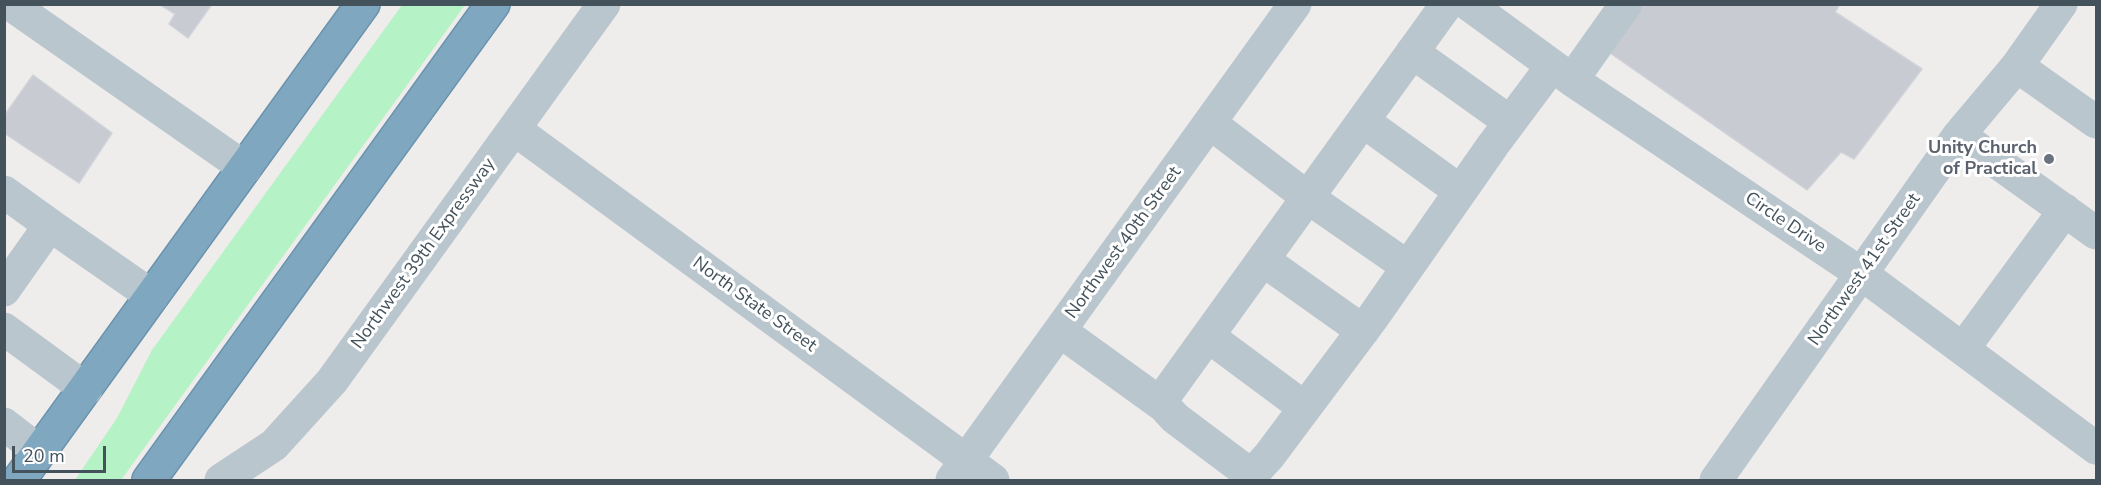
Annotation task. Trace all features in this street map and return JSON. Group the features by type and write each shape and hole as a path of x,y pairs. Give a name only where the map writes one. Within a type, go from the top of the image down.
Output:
{"highway":[{"path":"19,480 363,4"},
{"path":"149,480 493,4"}],"street":[{"path":"4,10 9,4 245,168"},
{"name":"Northwest 39th Expressway","path":"221,480 274,445 332,381 604,4"},
{"name":"Northwest 40th Street","path":"959,470 1295,4"},
{"path":"1164,406 1166,394 1447,4"},
{"name":"Circle Drive","path":"1468,4 1562,73 1863,275 2097,448"},
{"path":"1060,331 1164,406 1175,418 1247,472 1258,468 1362,331 1510,123 1562,73 1626,4"},
{"name":"Northwest 41st Street","path":"1716,480 1863,275 1959,135 2017,66 2051,9"},
{"path":"1412,52 1510,123"},
{"path":"2017,66 2097,122"},
{"path":"1363,121 1460,191"},
{"path":"1210,123 1307,197 1408,267"},
{"name":"North State Street","path":"514,129 959,470 993,480"},
{"path":"1959,135 2097,233"},
{"path":"4,192 152,296"},
{"path":"1963,349 2065,210"},
{"path":"4,290 50,225"},
{"path":"1263,260 1362,331"},
{"path":"4,329 86,389"},
{"path":"1208,336 1305,408"},
{"path":"4,424 40,452"}],"green space":[{"path":"402,5 465,5 121,480 75,480 117,418 152,350"}],"building":[{"path":"159,4 212,4 188,38 169,24 175,14"},
{"path":"1644,4 1840,4 1835,12 1922,69 1854,159 1841,152 1807,190 1610,53"},
{"path":"33,75 112,133 79,183 4,133 4,116"}],"place":[{"name":"Unity Church of Practical","path":"2049,159"}]}
